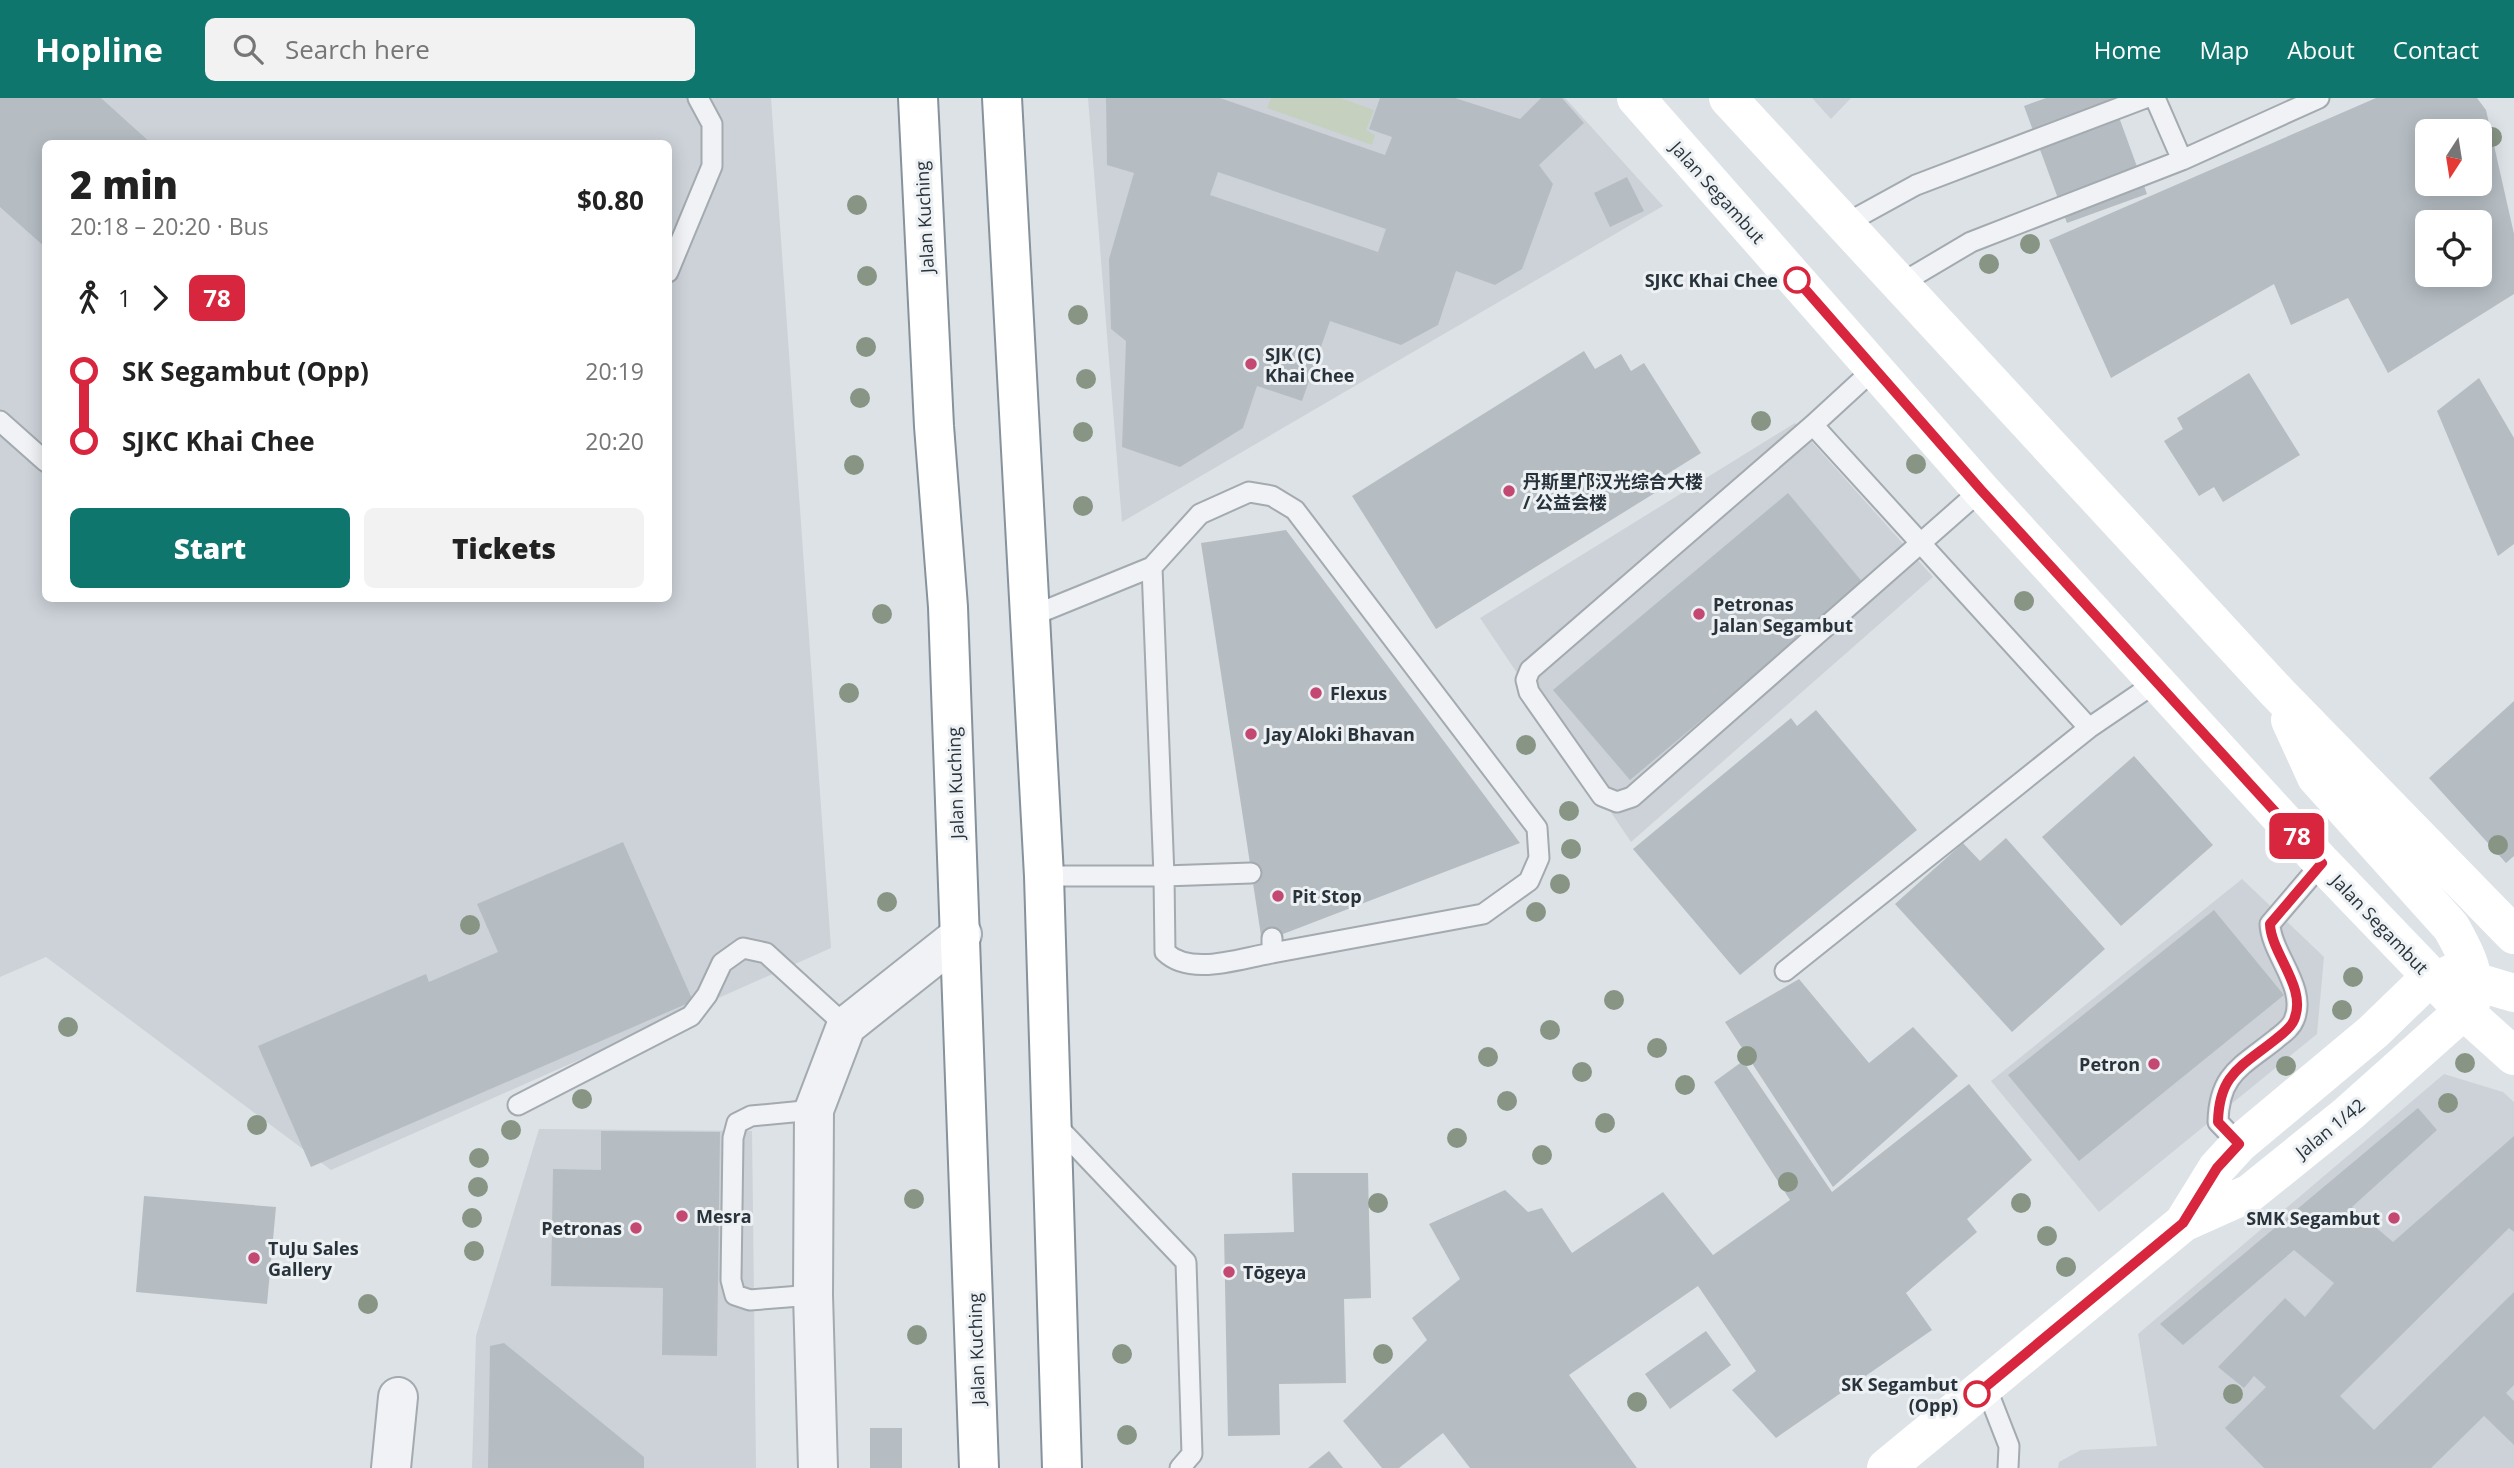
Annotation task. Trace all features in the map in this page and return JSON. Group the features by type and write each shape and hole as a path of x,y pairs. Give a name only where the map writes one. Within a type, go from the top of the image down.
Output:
{"main road":[{"name":"Jalan Kuching","path":"919,98 934,426 948,607 962,934 979,1468"},
{"path":"1002,98 1044,876 1062,1468"},
{"name":"Jalan Segambut","path":"1636,98 1981,490 2322,863 2431,976"},
{"path":"1730,99 2277,692 2514,935"},
{"path":"2277,692 2316,777 2451,927 2467,955 2469,996"},
{"path":"2431,976 2445,974 2469,996 2514,1056"},
{"name":"Jalan 1/42","path":"2183,1223 2217,1168 2239,1144 2373,1032 2431,976"},
{"path":"2469,996 2514,993"},
{"name":"Jalan 1/42","path":"1886,1468 2183,1223 2250,1193 2348,1114 2469,996"}],"street":[{"path":"818,1468 813,1295 814,1110 846,1026 962,934"},
{"path":"391,1468 398,1397"}],"lane":[{"path":"672,262 712,166 712,124 698,98"},
{"path":"1845,224 1916,185 2145,98"},
{"path":"2155,98 2182,160"},
{"path":"1900,284 1971,242 2182,160 2319,98"},
{"path":"1874,369 1530,670 1526,680 1529,692 1602,796 1616,803 1632,797 1981,490"},
{"path":"0,421 42,458"},
{"path":"1813,425 2089,728"},
{"path":"1028,617 1152,567 1200,514 1249,492 1272,496 1295,510 1537,828 1539,858 1529,881 1483,914 1272,946 1192,966 1174,961 1165,952 1152,567"},
{"path":"1785,971 2089,728 2158,681"},
{"path":"2239,1144 2218,1122 2218,1099 2227,1079 2284,1032 2295,1019 2295,995 2290,971 2270,939 2270,924 2322,863"},
{"path":"1044,876 1251,873"},
{"path":"518,1105 691,1016 707,995 722,963 743,948 766,953 846,1026"},
{"path":"813,1295 750,1300 735,1294 731,1280 733,1138 737,1123 751,1116 814,1110"},
{"path":"1051,1119 1186,1262 1192,1454 1180,1468"},
{"path":"1986,1387 2009,1446 2008,1468"}],"shaded area":[{"path":"0,98 771,98 831,948 331,1170 46,957 0,977"},
{"name":"SJK (C) Khai Chee","path":"1088,98 1565,98 1663,206 1122,522"},
{"path":"1812,98 1851,98 1831,119"},
{"path":"1795,423 1933,577 1631,842 1480,618"},
{"path":"2242,879 2324,957 2317,1034 2099,1212 1991,1081"},
{"name":"SMK Segambut","path":"2444,1074 2503,1092 2514,1102 2514,1468 2058,1468 2059,1462 2081,1450 2157,1446 2138,1334"},
{"path":"539,1129 752,1131 756,1468 472,1468 476,1336"}],"green space":[{"path":"1271,98 1340,98 1374,110 1366,130 1375,135 1372,145 1267,108"}],"building":[{"path":"0,98 101,98 148,140 42,140 42,244 0,207"},
{"name":"SJK (C) Khai Chee","path":"1106,98 1220,98 1385,155 1392,137 1369,129 1380,98 1455,98 1520,119 1541,98 1562,98 1584,123 1539,165 1553,184 1522,269 1495,285 1456,271 1438,325 1401,345 1330,321 1302,401 1257,386 1243,428 1180,467 1122,447 1126,341 1111,329 1109,259 1134,173 1107,165","holes":["1218,172 1386,229 1378,252 1210,195"]},
{"path":"2046,98 2112,98 2147,194 2067,223 2024,106"},
{"path":"2376,98 2477,98 2486,110 2488,119 2415,119 2415,196 2492,196 2492,137 2514,234 2514,294 2388,373 2348,298 2291,325 2274,284 2111,378 2049,240"},
{"path":"1627,177 1644,211 1610,227 1594,193"},
{"name":"丹斯里邝汉光综合大楼 / 公益会楼","path":"1584,351 1595,369 1621,354 1631,371 1644,363 1701,453 1661,478 1666,486 1436,629 1352,496"},
{"path":"2249,373 2300,455 2223,502 2214,487 2199,496 2164,441 2183,429 2177,418"},
{"path":"2479,378 2514,438 2514,544 2498,556 2437,411"},
{"path":"1788,493 1864,584 1630,780 1553,690"},
{"name":"Flexus","path":"1286,530 1520,843 1262,942 1201,543"},
{"path":"2514,701 2514,856 2506,863 2429,778"},
{"path":"1816,710 1917,830 1740,975 1633,849 1791,718 1797,726"},
{"path":"2134,756 2213,845 2121,926 2042,837"},
{"path":"2006,838 2105,949 2012,1032 1895,904 1963,843 1980,861"},
{"path":"623,842 693,1001 311,1167 258,1046 426,974 429,982 498,952 477,904"},
{"path":"2214,910 2284,995 2079,1161 2008,1075"},
{"path":"1799,979 1869,1063 1913,1027 1958,1076 1833,1187 1725,1022"},
{"path":"1743,1061 1832,1192 1969,1084 2032,1160 1967,1219 1977,1232 1906,1293 1932,1330 1776,1438 1732,1390 1756,1371 1698,1286 1569,1375 1637,1468 1470,1468 1443,1433 1399,1468 1382,1468 1343,1421 1427,1340 1412,1318 1460,1279 1429,1224 1505,1190 1528,1212 1542,1208 1572,1253 1663,1192 1713,1255 1790,1200 1714,1082"},
{"path":"2418,1108 2437,1130 2352,1207 2393,1242 2514,1136 2514,1232 2509,1228 2340,1396 2374,1430 2514,1292 2514,1385 2506,1393 2514,1401 2514,1445 2484,1416 2431,1468 2264,1468 2225,1428 2266,1387 2254,1376 2244,1388 2218,1367 2285,1298 2305,1317 2334,1283 2294,1250 2183,1345 2160,1324"},
{"name":"Petronas","path":"601,1131 720,1132 717,1356 662,1355 663,1288 551,1286 553,1169 601,1170"},
{"path":"1292,1173 1368,1173 1371,1298 1344,1299 1346,1383 1279,1384 1280,1435 1228,1436 1224,1234 1294,1232"},
{"path":"144,1196 276,1207 267,1304 136,1292"},
{"path":"1706,1331 1731,1365 1670,1409 1645,1374"},
{"path":"504,1343 644,1457 644,1468 488,1468 490,1346"},
{"path":"870,1428 902,1428 902,1468 870,1468"},
{"path":"1329,1451 1343,1468 1308,1468"}],"bus line":[{"name":"78","path":"1797,280 1981,490 2322,863 2270,924 2270,939 2290,971 2295,995 2295,1019 2284,1032 2227,1079 2218,1099 2218,1122 2239,1144 2217,1168 2183,1223 1977,1394"}],"place":[{"name":"SJKC Khai Chee","path":"1797,280"},
{"name":"SJK (C) Khai Chee","path":"1251,364"},
{"name":"丹斯里邝汉光综合大楼 / 公益会楼","path":"1509,491"},
{"name":"Petronas Jalan Segambut","path":"1699,614"},
{"name":"Flexus","path":"1316,693"},
{"name":"Jay Aloki Bhavan","path":"1251,734"},
{"name":"Pit Stop","path":"1278,896"},
{"name":"Petron","path":"2154,1064"},
{"name":"Mesra","path":"682,1216"},
{"name":"SMK Segambut","path":"2394,1218"},
{"name":"Petronas","path":"636,1228"},
{"name":"TuJu Sales Gallery","path":"254,1258"},
{"name":"Tōgeya","path":"1229,1272"},
{"name":"SK Segambut (Opp)","path":"1977,1394"}]}
